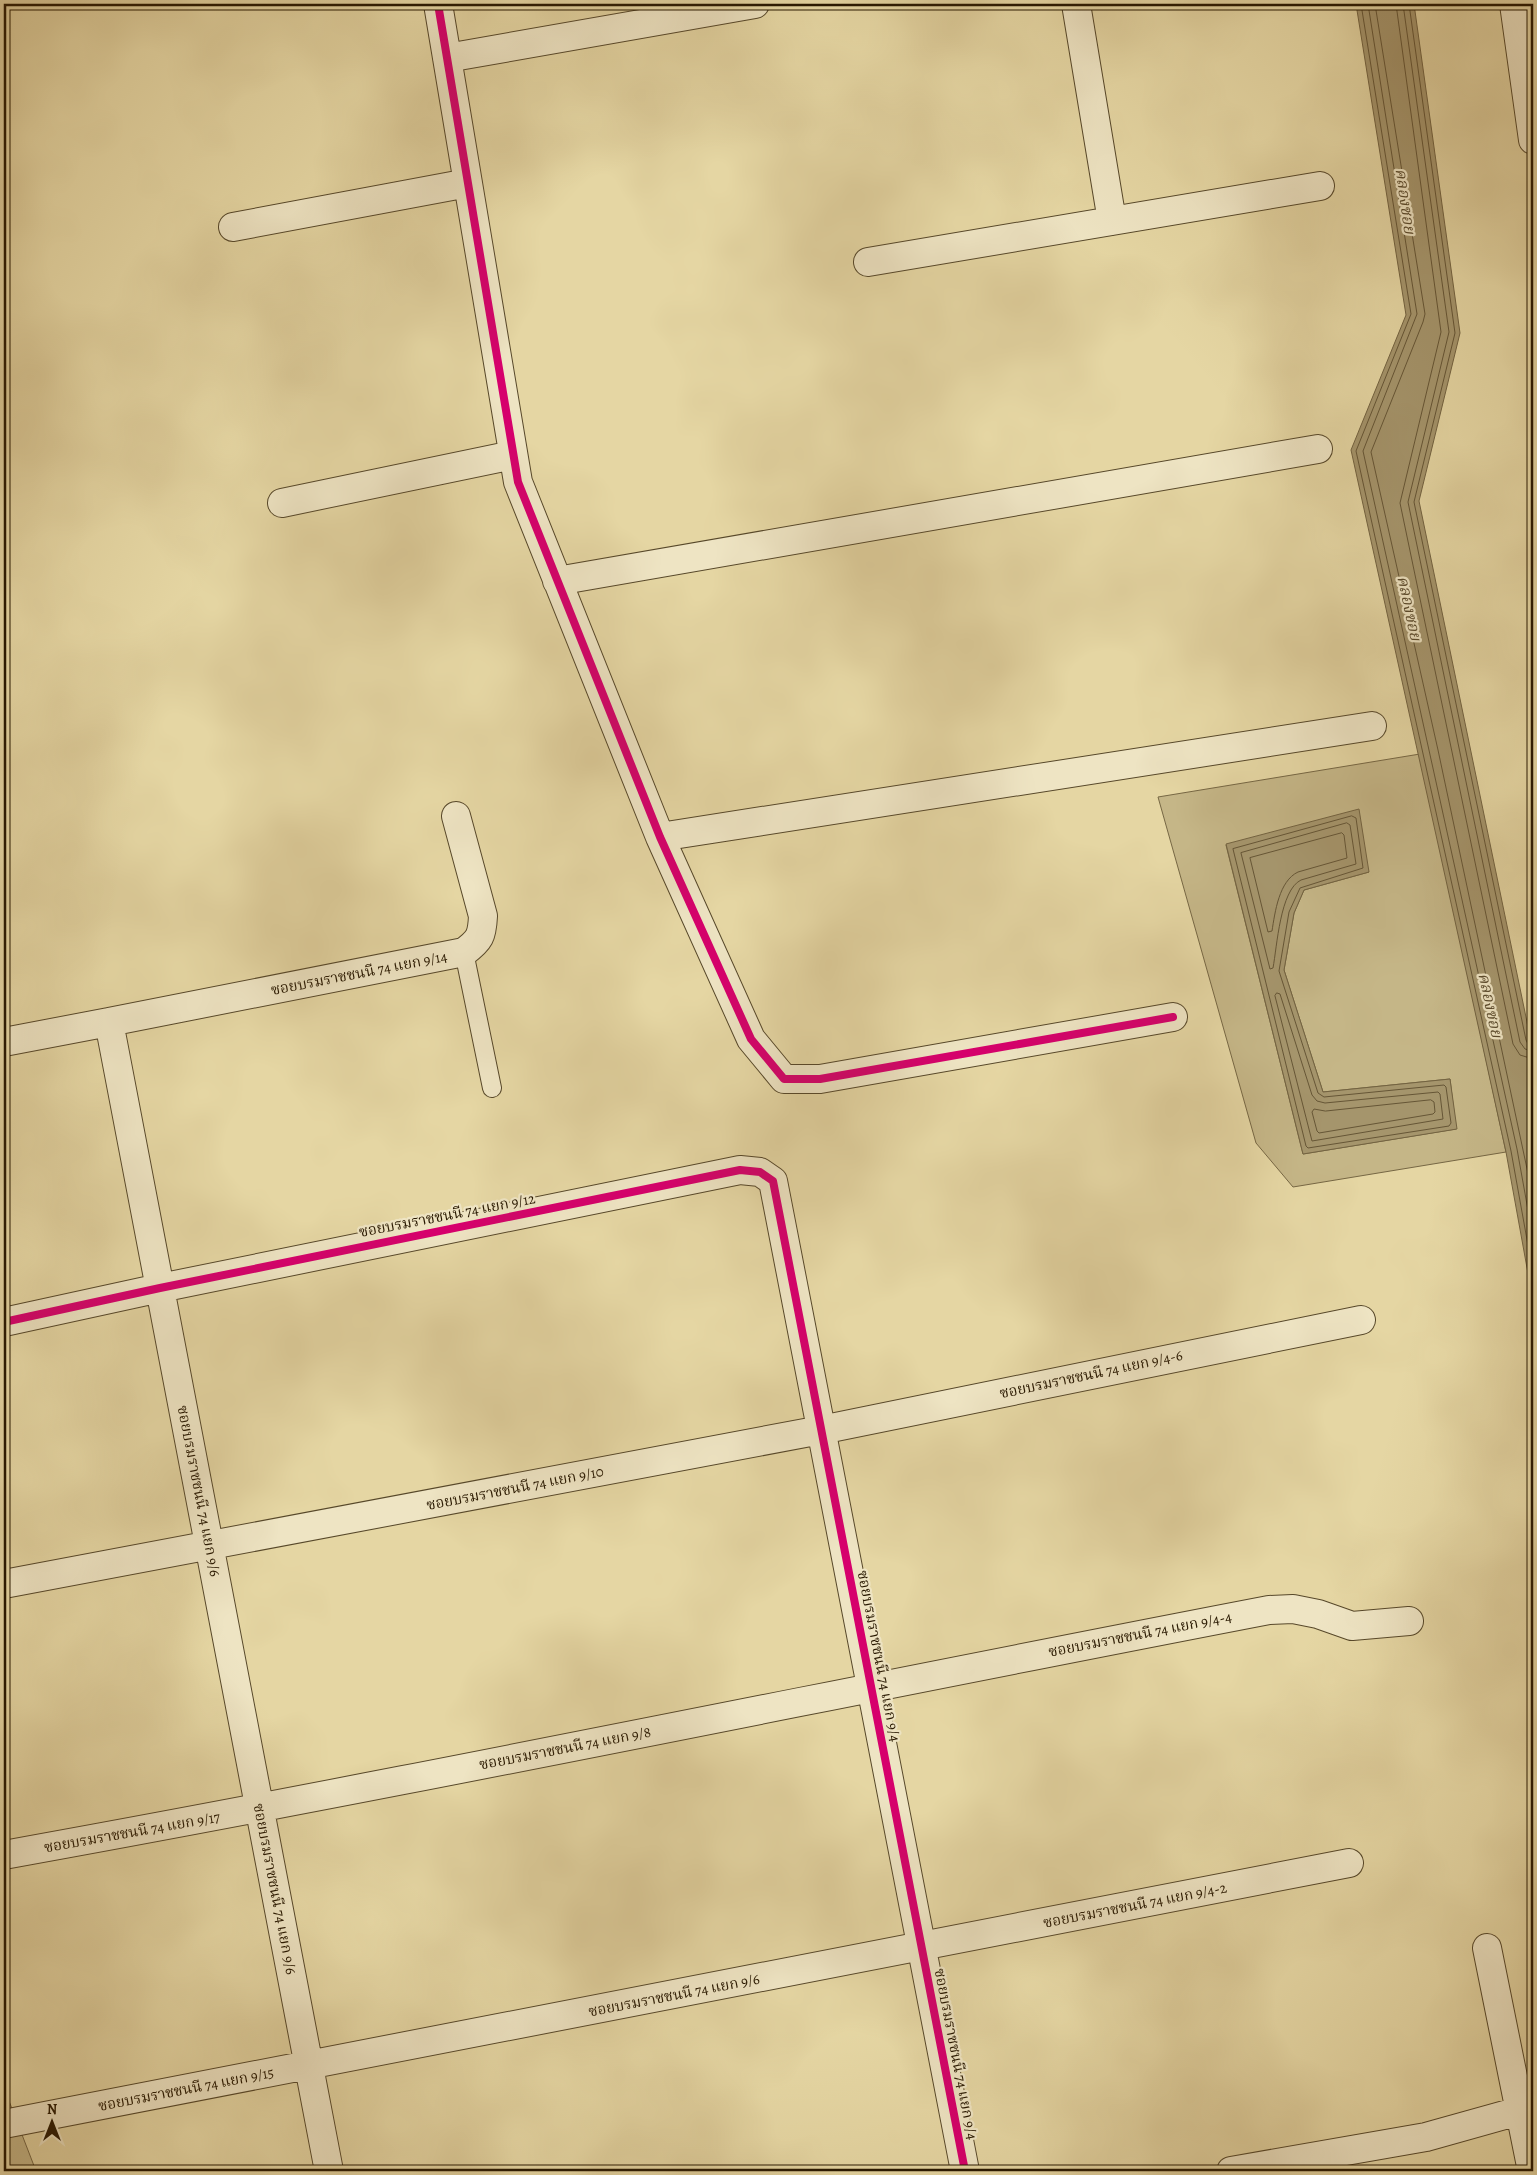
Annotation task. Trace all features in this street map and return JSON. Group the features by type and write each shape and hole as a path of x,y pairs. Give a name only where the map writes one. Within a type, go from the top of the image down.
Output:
{"street":[{"path":"438,4 518,482 660,837 751,1039 784,1080 820,1080 1172,1018"},
{"path":"447,58 755,4"},
{"path":"1076,4 1112,222"},
{"path":"1514,4 1533,140"},
{"path":"233,227 468,182"},
{"path":"868,262 1320,186"},
{"path":"557,580 1318,449"},
{"path":"282,503 513,455"},
{"path":"660,837 1372,726"},
{"name":"ซอยบรมราชชนนี 74 แยก 9/14","path":"109,1022 464,952 476,943 482,932 483,916 456,816"},
{"path":"4,1042 109,1022"},
{"name":"ซอยบรมราชชนนี 74 แยก 9/6","path":"109,1022 330,2171"},
{"name":"ซอยบรมราชชนนี 74 แยก 9/12","path":"4,1322 160,1288 740,1170"},
{"name":"ซอยบรมราชชนนี 74 แยก 9/4","path":"740,1170 760,1172 773,1181 965,2171"},
{"name":"ซอยบรมราชชนนี 74 แยก 9/4-6","path":"821,1430 1361,1320"},
{"name":"ซอยบรมราชชนนี 74 แยก 9/10","path":"4,1584 821,1430"},
{"name":"ซอยบรมราชชนนี 74 แยก 9/4-4","path":"871,1686 1269,1610 1293,1609 1318,1614 1352,1626 1409,1620"},
{"name":"ซอยบรมราชชนนี 74 แยก 9/8","path":"260,1809 871,1686"},
{"name":"ซอยบรมราชชนนี 74 แยก 9/17","path":"4,1855 260,1809"},
{"name":"ซอยบรมราชชนนี 74 แยก 9/4-2","path":"922,1947 1349,1863"},
{"name":"ซอยบรมราชชนนี 74 แยก 9/6","path":"309,2065 922,1947"},
{"path":"1487,1948 1526,2109 1532,2171"},
{"name":"ซอยบรมราชชนนี 74 แยก 9/15","path":"4,2124 309,2065"},
{"path":"1231,2171 1426,2137 1526,2109"}],"lane":[{"path":"464,952 492,1088"}],"shaded area":[{"path":"1420,754 1506,1152 1293,1187 1256,1143 1158,797","holes":["1226,845 1369,872 1304,890 1294,913 1284,970 1323,1092 1450,1079 1456,1129 1303,1154"]},
{"path":"4,2088 36,2171 4,2171"}],"water":[{"name":"คลองซอย","path":"1356,4 1414,4 1460,333 1419,501 1533,1051 1533,1301 1506,1152 1351,450 1406,315"},
{"path":"1359,809 1369,872 1304,890 1294,913 1284,970 1323,1092 1450,1079 1457,1129 1303,1154 1226,844"}],"cycle path":[{"path":"438,4 518,482 660,837 751,1039 784,1079 820,1079 1173,1017"},
{"path":"4,1322 160,1288 740,1170 760,1172 773,1181 965,2171"}]}
